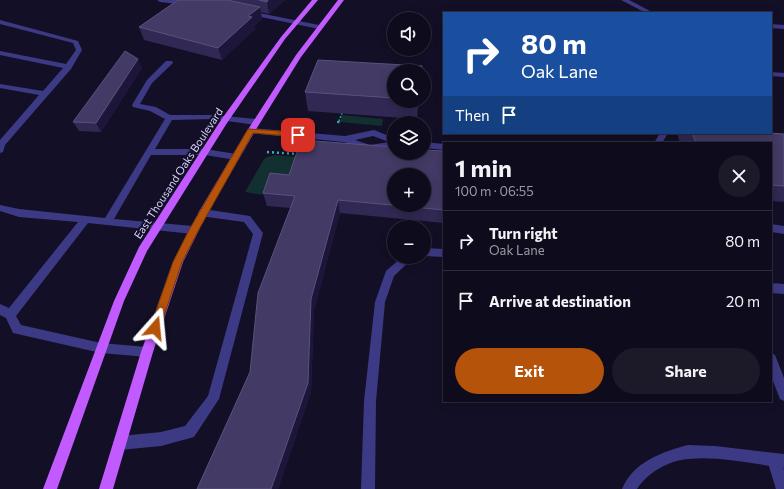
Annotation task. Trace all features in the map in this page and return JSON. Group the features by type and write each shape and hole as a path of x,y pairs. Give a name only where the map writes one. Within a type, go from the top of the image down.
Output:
{"main road":[{"name":"East Thousand Oaks Boulevard","path":"50,489 119,301 157,226 272,52 315,0"},
{"path":"106,489 147,352 178,262 203,213 298,56 341,0"}],"street":[{"path":"160,0 196,4"},
{"path":"624,0 649,12"},
{"path":"243,11 319,27"},
{"path":"0,22 76,42 79,50 68,67 0,146"},
{"path":"772,26 784,27"},
{"path":"0,53 68,67"},
{"path":"169,63 157,71 140,94 136,105 153,109 169,118 191,116 228,117 254,127 345,139 369,148 387,144"},
{"path":"772,74 784,75"},
{"path":"0,86 44,94"},
{"path":"108,221 169,118"},
{"path":"345,139 374,133 387,140"},
{"path":"431,146 443,147"},
{"path":"150,152 205,152 236,157"},
{"path":"0,208 19,213 194,230"},
{"path":"120,443 161,439 190,432 213,399 258,233 247,219 203,213"},
{"path":"86,220 41,278 5,312 17,329 101,348 147,352"},
{"path":"772,228 784,230"},
{"path":"431,252 443,253"},
{"path":"368,489 370,401 380,302 390,274 401,264"},
{"path":"772,288 784,289"},
{"path":"772,362 784,395"},
{"path":"629,489 638,475 665,458 688,452 715,453 779,460 783,489"}],"path":[{"path":"338,124 342,113"},
{"path":"267,152 302,154"}],"green space":[{"path":"342,115 383,119 382,126 340,122"},
{"path":"276,155 300,157 290,185 264,195 245,192 264,159"}],"building":[{"path":"178,0 227,0 260,7 248,16 252,17 218,48 139,27"},
{"path":"125,51 138,59 96,123 73,122"},
{"path":"318,60 387,64 387,98 305,92"},
{"path":"692,134 784,134 784,186 772,185 772,142 696,142"},
{"path":"301,140 387,146 387,160 431,160 431,150 443,151 443,210 431,209 431,168 387,168 387,205 338,200 311,299 308,383 271,489 197,489 250,372 258,293 295,196 263,193 270,173 289,175"}],"route":[{"path":"155,328 178,262 203,213 251,131 298,135"}]}
